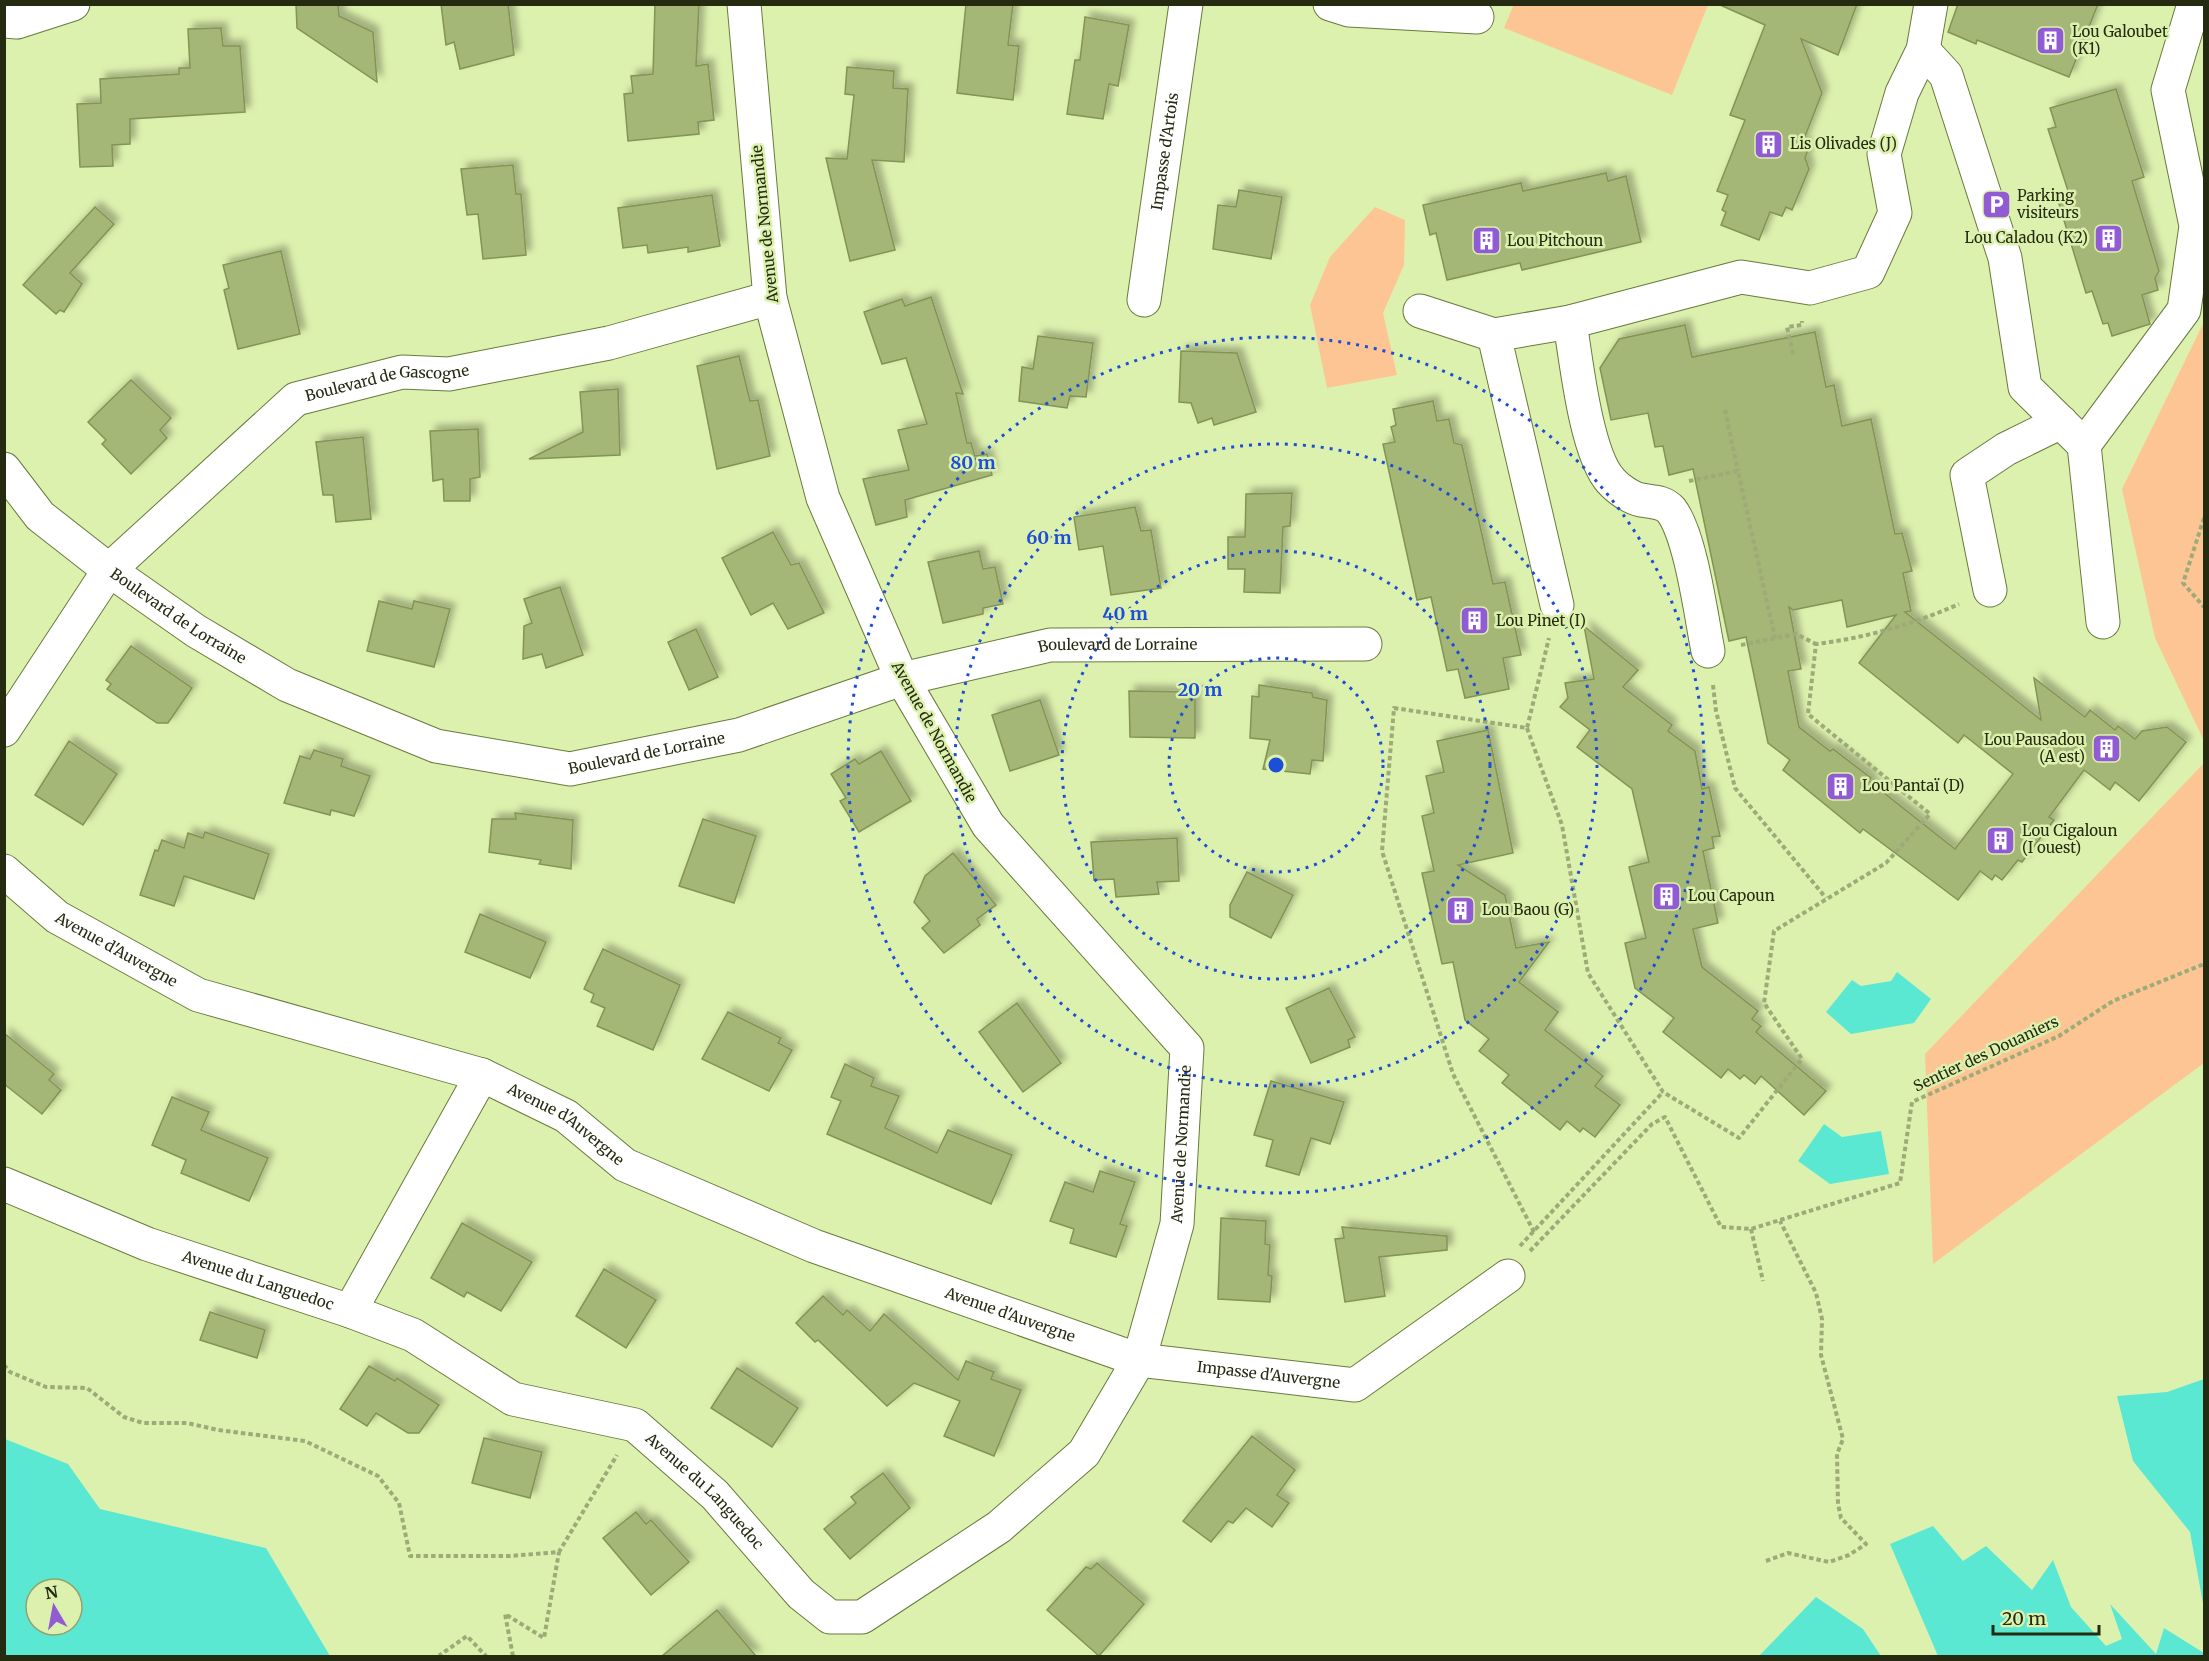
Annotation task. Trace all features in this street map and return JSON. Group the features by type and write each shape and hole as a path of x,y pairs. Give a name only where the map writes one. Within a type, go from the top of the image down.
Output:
{"street":[{"path":"4,21 17,22 73,4"},
{"name":"Avenue de Normandie","path":"744,4 770,298 823,498 902,679 988,825 1187,1048 1178,1224 1139,1360"},
{"name":"Impasse d'Artois","path":"1144,300 1186,4"},
{"path":"1330,4 1348,10 1477,18"},
{"path":"1420,311 1494,335 1570,322 1741,277 1810,288 1868,272 1895,213 1884,154 1902,93 1923,50 1931,4"},
{"path":"2084,445 2184,310 2196,226 2168,90 2194,4"},
{"path":"1923,50 1946,75 2005,258 2025,387 2084,445 2103,622"},
{"name":"Boulevard de Gascogne","path":"4,730 109,570 296,399 402,372 450,374 609,342 770,298"},
{"path":"1570,322 1582,398 1600,465 1611,481 1630,496 1653,500 1670,508 1682,530 1708,651"},
{"path":"1494,335 1557,605"},
{"path":"1990,590 1967,475 2006,449 2061,422"},
{"name":"Boulevard de Lorraine","path":"4,469 40,516 109,570 196,631 287,685 436,746 570,769 739,735 902,679 1050,645 1365,644"},
{"name":"Avenue d'Auvergne","path":"4,871 57,917 198,995 482,1075 566,1116 625,1166 814,1246 1139,1360"},
{"path":"350,1311 482,1075"},
{"name":"Avenue du Languedoc","path":"4,1184 147,1244 350,1311 413,1335 513,1399 635,1425 715,1495 801,1594 830,1617 862,1617 999,1527 1084,1453 1139,1360"},
{"name":"Impasse d'Auvergne","path":"1139,1360 1355,1385 1508,1276"}],"path":[{"path":"1793,354 1787,327 1802,325"},
{"path":"1725,411 1775,638"},
{"path":"1697,479 1738,471"},
{"path":"2205,518 2183,583 2205,607"},
{"path":"1557,605 1527,728 1562,825 1588,973 1663,1092 1739,1138 1802,1059 1764,1003 1774,932 1886,863 1930,814 1808,714 1816,644"},
{"path":"1766,640 1796,634 1816,644 1849,640 1932,616"},
{"path":"1708,651 1716,711 1735,788 1826,898"},
{"path":"1527,728 1394,708 1382,851 1453,1074 1533,1232"},
{"name":"Sentier des Douaniers","path":"1508,1276 1652,1124 1665,1117 1720,1227 1751,1229 1780,1221 1900,1183 1912,1102 2059,1036 2113,1001 2205,964"},
{"path":"1508,1276 1515,1251 1663,1092"},
{"path":"1766,1562 1788,1553 1829,1562 1849,1555 1866,1544 1841,1518 1838,1504 1837,1454 1843,1439 1821,1355 1820,1311 1816,1293 1780,1221"},
{"path":"1751,1229 1763,1281"},
{"path":"4,1365 10,1372 46,1387 87,1388 124,1417 144,1423 187,1423 218,1430 305,1441 378,1476 399,1503 410,1556 510,1556 559,1552"},
{"path":"513,1656 505,1614 544,1638 559,1552 635,1425"},
{"path":"442,1656 440,1655 467,1636 486,1656"}],"shaded area":[{"path":"1514,4 1708,5 1672,95 1504,28"},
{"path":"1375,207 1405,220 1404,265 1383,313 1397,375 1327,388 1310,305 1330,257"},
{"path":"2204,322 2204,741 2155,638 2122,489"},
{"path":"2204,763 2204,1063 1933,1264 1925,1054"}],"water":[{"path":"1897,972 1931,999 1914,1023 1851,1034 1826,1012 1852,980 1861,986 1891,981"},
{"path":"1824,1124 1842,1137 1881,1131 1889,1174 1830,1184 1798,1161"},
{"path":"2204,1379 2204,1609 2190,1532 2133,1461 2117,1396 2167,1392"},
{"path":"5,1439 68,1464 100,1509 266,1548 330,1656 5,1656"},
{"path":"1933,1526 1963,1561 1986,1546 2032,1590 2053,1560 2071,1607 2106,1646 2122,1639 2110,1604 2156,1654 2164,1628 2204,1653 2204,1656 1938,1656 1890,1544"},
{"path":"1816,1597 1863,1629 1881,1656 1759,1656"}],"building":[{"path":"296,4 338,4 339,16 373,32 377,82 297,28"},
{"path":"441,4 508,4 514,55 460,69 454,42 446,45"},
{"path":"655,4 699,4 696,66 708,64 714,120 698,122 699,134 628,141 624,94 633,93 631,76 653,74"},
{"path":"966,4 1013,4 1008,45 1019,46 1013,100 957,93"},
{"name":"Lis Olivades (J)","path":"1718,4 1857,4 1838,55 1801,39 1822,93 1802,144 1809,147 1805,158 1809,169 1792,210 1786,207 1782,216 1770,212 1759,240 1721,225 1726,212 1722,210 1728,195 1717,191 1745,120 1730,115 1765,25"},
{"path":"1958,4 2098,4 2069,77 1977,40 1976,44 1948,32"},
{"path":"1085,17 1129,25 1118,86 1109,84 1103,119 1067,114 1075,60 1080,60"},
{"path":"221,28 223,46 240,46 245,112 130,119 130,144 112,145 113,166 80,167 77,104 101,103 100,79 179,74 179,68 190,68 188,29"},
{"path":"847,67 894,71 893,88 908,89 904,162 872,160 895,250 850,261 826,158 847,159 854,95 845,94"},
{"name":"Lou Caladou (K2)","path":"2116,89 2144,177 2132,181 2159,271 2155,278 2158,290 2142,295 2150,324 2112,336 2108,323 2103,324 2092,291 2086,293 2059,204 2071,200 2048,129 2056,127 2050,108"},
{"path":"513,165 516,194 521,194 526,255 483,259 478,214 467,215 461,169"},
{"path":"1606,173 1608,181 1626,176 1641,242 1522,270 1520,263 1447,280 1436,233 1430,235 1423,205 1521,183 1523,191"},
{"path":"1239,190 1282,197 1271,259 1213,249 1218,205 1236,207"},
{"path":"712,195 720,246 688,252 688,247 648,253 647,245 623,248 618,208"},
{"path":"95,207 114,224 70,273 82,284 64,312 60,310 56,314 23,285"},
{"path":"281,251 300,334 238,349 224,290 229,288 223,265"},
{"path":"931,297 963,394 956,393 967,443 971,443 975,456 987,454 992,475 905,500 907,517 876,525 863,479 909,470 898,430 927,424 906,358 882,364 864,312 902,299 905,306"},
{"path":"1685,325 1692,357 1815,332 1826,387 1834,385 1842,426 1871,419 1895,534 1902,533 1912,571 1903,573 1911,611 1905,612 2041,720 2034,678 2085,717 2090,710 2115,730 2118,726 2135,739 2142,731 2167,727 2186,742 2139,801 2115,782 2110,790 2084,770 2049,817 2054,820 2022,862 2018,860 2002,880 1995,875 1992,880 1980,871 1958,900 1863,829 1860,833 1783,770 1790,760 1768,743 1746,637 1729,641 1693,469 1669,475 1663,446 1655,447 1648,413 1611,420 1600,368 1619,339","holes":["1842,600 1847,627 1896,615 1859,663 1958,743 1964,735 2013,774 1955,849 1869,781 1871,778 1799,727 1788,671 1801,669 1789,607 1793,610"]},
{"path":"1038,336 1093,343 1086,397 1070,396 1067,408 1019,401 1022,367 1033,369"},
{"path":"1181,351 1237,353 1256,412 1214,425 1212,418 1198,423 1191,403 1179,402"},
{"path":"739,356 750,401 758,400 770,456 717,469 697,366"},
{"path":"131,380 171,418 160,430 167,438 131,474 102,444 106,440 88,422"},
{"path":"618,389 620,455 529,459 583,432 580,392"},
{"path":"1433,401 1437,421 1449,419 1454,443 1462,445 1493,584 1505,582 1521,655 1503,658 1509,689 1465,698 1458,669 1447,671 1431,597 1417,600 1383,444 1395,442 1391,427 1396,425 1393,409"},
{"path":"478,429 480,477 470,479 470,501 444,501 443,479 433,481 430,431"},
{"path":"363,437 371,519 336,522 333,495 323,495 316,442"},
{"path":"1292,493 1290,526 1283,527 1280,593 1244,592 1245,569 1228,569 1228,537 1245,537 1246,494"},
{"path":"1135,507 1141,531 1151,530 1161,588 1111,595 1103,546 1079,550 1074,517"},
{"path":"773,532 791,565 799,563 824,613 788,629 773,603 751,615 722,558"},
{"path":"979,551 983,569 995,567 1003,604 983,608 983,614 943,623 928,562"},
{"path":"560,587 583,655 546,668 542,654 523,659 524,626 532,623 524,599"},
{"path":"379,601 412,609 414,601 450,609 434,667 367,651"},
{"name":"Lou Capoun","path":"1584,626 1638,670 1623,687 1672,725 1668,731 1695,751 1702,789 1709,787 1720,836 1712,837 1714,848 1703,851 1718,923 1693,929 1702,967 1758,1011 1752,1019 1761,1026 1756,1032 1826,1091 1804,1115 1761,1076 1755,1084 1744,1075 1740,1079 1728,1069 1721,1078 1663,1032 1674,1018 1635,988 1625,943 1646,938 1629,867 1649,862 1632,789 1577,747 1590,730 1560,707 1568,698 1565,683 1594,679"},
{"path":"696,629 718,677 689,690 668,642"},
{"path":"131,646 192,688 168,723 157,723 107,689 111,684 106,680"},
{"path":"1259,685 1312,693 1313,697 1327,700 1323,761 1312,760 1310,774 1263,769 1270,740 1250,738 1252,696 1259,697"},
{"path":"1129,691 1195,692 1195,738 1130,737"},
{"path":"1040,700 1059,755 1010,771 992,715"},
{"name":"Lou Baou (G)","path":"1488,730 1513,853 1458,865 1505,895 1516,948 1549,942 1519,982 1558,1012 1545,1030 1603,1076 1595,1086 1620,1105 1595,1137 1583,1128 1580,1132 1567,1121 1560,1130 1502,1083 1509,1075 1479,1051 1489,1039 1465,1020 1453,962 1442,964 1422,873 1434,871 1422,816 1434,813 1426,776 1444,772 1437,741"},
{"path":"69,741 117,774 83,825 35,795"},
{"path":"314,750 343,759 341,766 370,776 354,816 331,810 330,815 284,803 300,756 310,759"},
{"path":"881,751 911,801 859,832 840,801 846,798 831,774 855,759 859,764"},
{"path":"515,813 573,820 571,869 539,864 541,860 489,852 492,819 516,819"},
{"path":"703,819 756,836 734,903 679,886"},
{"path":"205,832 269,854 254,899 184,876 174,906 140,895 155,850 158,851 162,840 184,848 188,833 203,838"},
{"path":"1177,838 1179,881 1157,882 1159,894 1116,897 1114,879 1094,880 1091,842"},
{"path":"953,853 996,905 977,919 980,925 944,953 922,928 930,921 914,902 925,876"},
{"path":"1247,872 1293,895 1271,938 1230,917 1230,905"},
{"path":"480,914 546,942 530,978 465,952"},
{"path":"603,949 680,985 653,1050 597,1026 605,1008 591,1002 594,994 584,989"},
{"path":"1329,988 1355,1037 1348,1040 1350,1047 1311,1063 1286,1008"},
{"path":"1017,1003 1061,1063 1023,1092 979,1032"},
{"path":"728,1012 781,1038 778,1043 792,1050 769,1091 702,1059"},
{"path":"4,1033 54,1074 49,1080 61,1090 42,1114 4,1084"},
{"path":"845,1064 874,1078 871,1086 899,1096 885,1128 937,1153 948,1130 1012,1155 991,1204 827,1134 841,1101 831,1097"},
{"path":"1271,1081 1344,1102 1330,1144 1311,1138 1299,1175 1266,1166 1273,1140 1254,1135"},
{"path":"172,1097 209,1112 201,1130 268,1158 249,1201 181,1173 186,1160 152,1145"},
{"path":"1100,1171 1135,1182 1120,1224 1127,1226 1116,1257 1070,1243 1074,1229 1050,1221 1065,1182 1093,1192"},
{"path":"1221,1218 1266,1221 1265,1244 1270,1245 1268,1275 1272,1276 1270,1302 1218,1299"},
{"path":"462,1223 532,1262 501,1311 467,1292 464,1297 431,1278"},
{"path":"1342,1227 1447,1236 1447,1250 1379,1257 1385,1296 1345,1302 1335,1239 1344,1238"},
{"path":"604,1269 656,1300 626,1348 576,1316"},
{"path":"823,1296 843,1315 847,1310 870,1331 884,1314 958,1380 966,1361 994,1372 991,1379 1021,1390 994,1456 944,1436 960,1401 914,1383 887,1406 818,1340 815,1342 796,1323"},
{"path":"210,1312 265,1330 257,1358 200,1340"},
{"path":"369,1366 395,1381 397,1378 439,1405 419,1433 408,1433 376,1413 367,1426 340,1409"},
{"path":"737,1368 798,1408 772,1447 711,1408"},
{"path":"1252,1436 1295,1470 1277,1495 1289,1503 1272,1527 1246,1508 1233,1523 1228,1521 1211,1542 1183,1521"},
{"path":"484,1438 542,1452 530,1498 472,1483"},
{"path":"883,1473 910,1508 850,1559 824,1529 856,1503 851,1497"},
{"path":"636,1512 646,1524 651,1520 689,1562 651,1595 603,1538"},
{"path":"1097,1563 1144,1604 1099,1656 1047,1610 1086,1567 1091,1569"},
{"path":"717,1610 756,1656 662,1656"}],"place":[{"name":"Lou Galoubet (K1)","path":"2051,41"},
{"name":"Lis Olivades (J)","path":"1769,144"},
{"name":"Parking visiteurs","path":"1996,205"},
{"name":"Lou Caladou (K2)","path":"2109,238"},
{"name":"Lou Pitchoun","path":"1486,241"},
{"name":"Lou Pinet (I)","path":"1475,621"},
{"name":"Lou Pausadou (A est)","path":"2106,749"},
{"name":"Lou Pantaï (D)","path":"1841,786"},
{"name":"Lou Cigaloun (I ouest)","path":"2001,840"},
{"name":"Lou Capoun","path":"1667,896"},
{"name":"Lou Baou (G)","path":"1461,910"}]}
